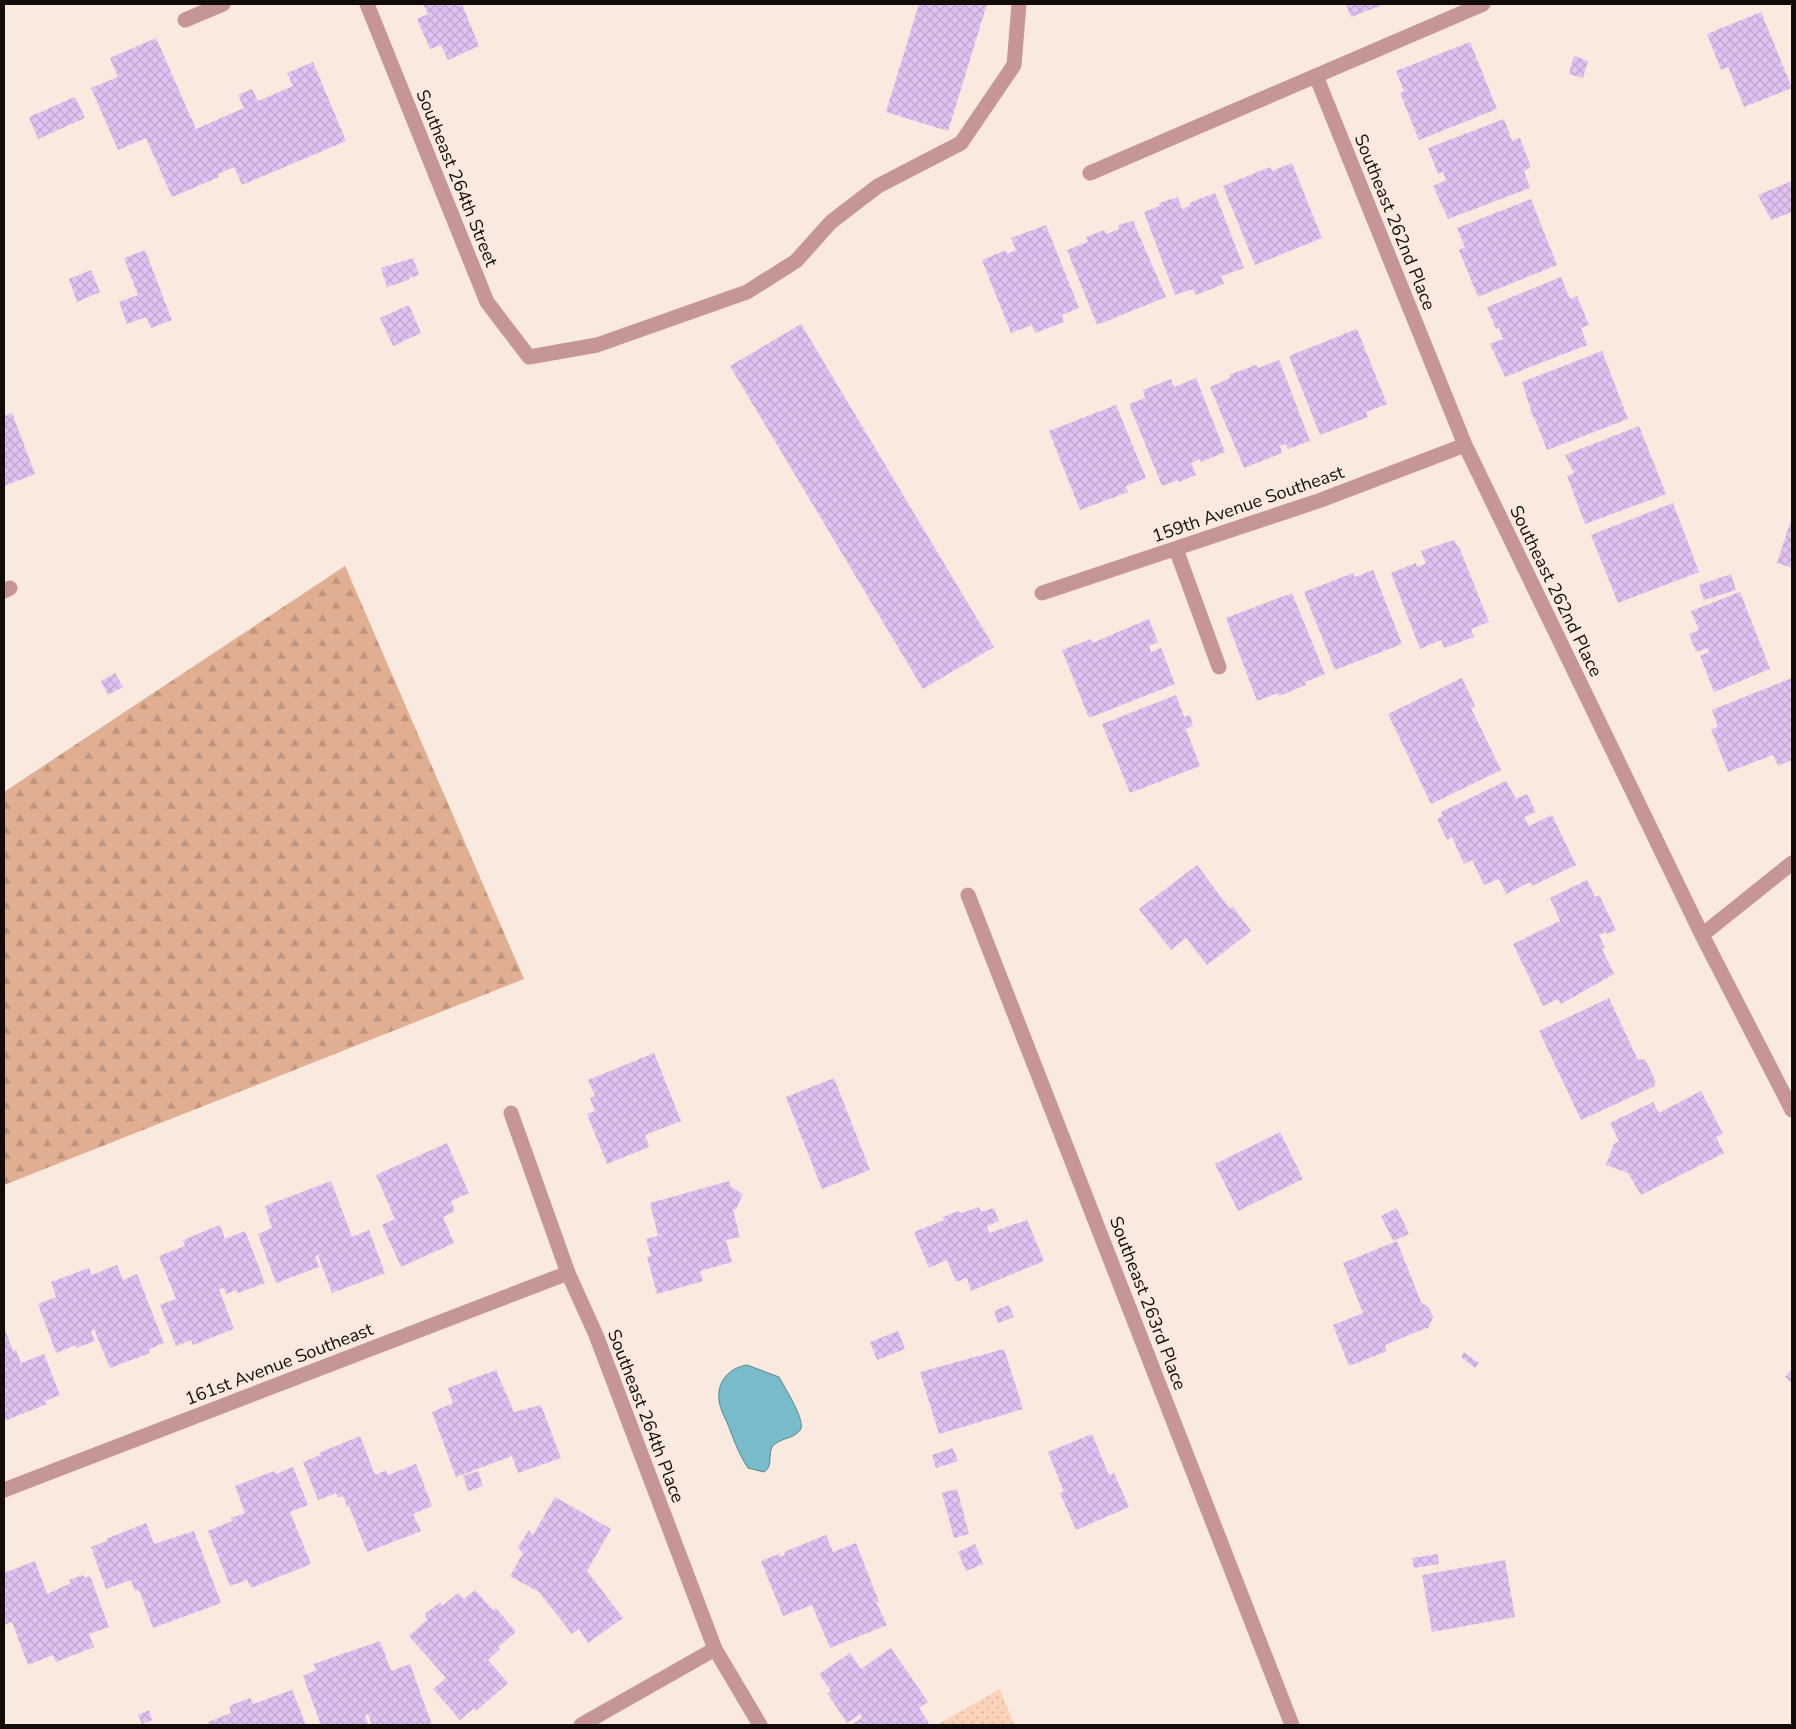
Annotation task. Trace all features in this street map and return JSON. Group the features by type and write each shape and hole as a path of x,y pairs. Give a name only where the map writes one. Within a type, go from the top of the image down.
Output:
{"street":[{"path":"185,20 223,4"},
{"name":"Southeast 264th Street","path":"367,4 487,302 529,357 597,345 747,292 796,261 831,222 878,186 961,143 1014,65 1019,4"},
{"path":"1090,173 1483,4"},
{"name":"Southeast 262nd Place","path":"1316,76 1465,446 1702,936 1792,1110"},
{"name":"159th Avenue Southeast","path":"1042,593 1322,500 1465,446"},
{"path":"1176,549 1218,667"},
{"path":"1702,936 1792,863"},
{"name":"Southeast 263rd Place","path":"968,895 1292,1725"},
{"name":"Southeast 264th Place","path":"510,1114 568,1273 596,1335 715,1649 760,1725"},
{"name":"161st Avenue Southeast","path":"4,1490 568,1273"},
{"path":"581,1725 715,1649"}],"green space":[{"path":"345,566 524,979 4,1185 4,792"}],"shaded area":[{"path":"1000,1689 1014,1725 937,1725"}],"water":[{"path":"747,1365 779,1377 800,1417 801,1423 800,1431 772,1447 769,1464 764,1472 748,1468 722,1412 719,1400 720,1387 726,1376 735,1369"}],"building":[{"path":"423,4 462,4 479,46 448,60 441,45 430,49 417,19 428,14"},
{"path":"919,4 987,4 948,131 886,112"},
{"path":"1346,4 1385,4 1351,17"},
{"path":"1761,12 1792,88 1744,107 1728,67 1721,70 1707,34"},
{"path":"156,38 196,129 244,108 238,95 252,89 258,101 293,86 287,73 313,62 346,141 242,185 234,167 218,174 219,177 172,197 146,138 118,150 91,88 118,77 110,58"},
{"path":"1470,42 1497,109 1419,140 1400,93 1404,91 1396,71"},
{"path":"1574,56 1588,61 1583,78 1569,74"},
{"path":"75,97 85,118 38,139 29,117"},
{"path":"1504,119 1512,141 1520,138 1531,167 1524,171 1530,188 1448,219 1433,186 1446,180 1443,172 1438,174 1428,148"},
{"path":"1292,163 1322,238 1255,265 1223,186 1270,167 1272,171"},
{"path":"1792,181 1792,212 1771,220 1758,195"},
{"path":"1215,193 1244,268 1221,276 1224,284 1196,295 1193,289 1175,295 1144,212 1160,206 1159,203 1178,197 1182,209 1190,206 1189,203"},
{"path":"1531,199 1557,265 1478,297 1459,250 1465,247 1457,228"},
{"path":"1133,221 1166,297 1097,325 1067,250 1088,242 1086,237 1104,230 1106,234 1119,229 1118,225"},
{"path":"1046,225 1079,308 1062,315 1064,322 1035,333 1032,325 1011,333 982,260 1006,250 1007,254 1016,250 1011,238"},
{"path":"145,250 172,320 151,328 146,317 127,324 119,302 138,295 124,258"},
{"path":"413,258 419,275 387,287 381,268"},
{"path":"91,270 100,292 77,302 69,279"},
{"path":"1561,277 1570,299 1577,296 1589,325 1581,328 1587,345 1505,377 1490,344 1503,339 1499,328 1496,329 1487,307"},
{"path":"409,305 421,333 393,346 380,318"},
{"path":"801,324 994,647 923,689 730,366"},
{"path":"1357,329 1387,404 1366,412 1368,417 1320,435 1289,356"},
{"path":"1602,351 1628,419 1547,450 1533,417 1522,382"},
{"path":"1279,360 1310,441 1288,449 1286,444 1280,446 1282,453 1244,468 1210,387 1230,378 1229,375 1256,365 1258,368"},
{"path":"1196,378 1225,452 1201,462 1200,459 1191,463 1196,475 1162,486 1129,404 1145,398 1143,390 1171,379 1174,387"},
{"path":"1116,405 1146,478 1126,486 1128,492 1080,510 1049,431"},
{"path":"12,413 35,474 4,486 4,416"},
{"path":"1639,426 1666,494 1585,524 1567,476 1574,473 1565,455"},
{"path":"1673,503 1699,572 1618,603 1591,535"},
{"path":"1792,517 1792,568 1777,563"},
{"path":"1454,540 1459,547 1489,622 1471,629 1474,637 1444,648 1441,640 1420,649 1391,573 1416,563 1417,567 1426,564 1421,551"},
{"path":"1373,570 1402,644 1335,670 1304,592 1353,573 1355,577"},
{"path":"1731,574 1736,590 1704,600 1699,585"},
{"path":"1740,592 1770,669 1714,692 1700,656 1709,652 1708,648 1696,652 1689,634 1699,630 1691,611"},
{"path":"1292,593 1325,674 1305,682 1306,685 1279,696 1278,693 1257,701 1226,618"},
{"path":"1149,619 1158,642 1149,646 1151,652 1161,648 1175,684 1089,718 1062,650 1091,639 1092,643"},
{"path":"115,673 123,687 108,695 101,681"},
{"path":"1462,678 1475,706 1471,708 1501,770 1431,804 1388,714"},
{"path":"1792,678 1792,760 1778,766 1773,755 1728,772 1711,729 1718,727 1712,710"},
{"path":"1176,695 1184,717 1190,715 1193,726 1186,729 1200,766 1130,793 1102,724"},
{"path":"1506,781 1516,799 1527,794 1536,812 1524,817 1529,826 1552,815 1576,865 1532,886 1530,882 1506,894 1499,879 1484,885 1472,860 1464,864 1452,837 1447,840 1437,819 1443,816 1441,812"},
{"path":"1197,865 1230,909 1233,907 1251,931 1207,965 1186,938 1171,950 1139,909"},
{"path":"1587,880 1595,897 1599,895 1616,930 1599,935 1605,948 1602,949 1614,974 1561,1004 1558,999 1543,1006 1513,944 1560,921 1550,898"},
{"path":"1609,998 1638,1060 1645,1059 1656,1082 1654,1083 1655,1086 1581,1120 1539,1031"},
{"path":"654,1053 681,1121 645,1135 649,1147 607,1164 587,1114 595,1111 590,1098 595,1096 588,1080"},
{"path":"834,1078 870,1170 822,1189 786,1097"},
{"path":"1701,1091 1723,1134 1716,1137 1724,1153 1641,1195 1628,1173 1606,1165 1614,1144 1619,1141 1610,1123 1653,1102 1659,1113"},
{"path":"1280,1132 1303,1179 1238,1211 1215,1164"},
{"path":"447,1143 469,1193 451,1201 455,1211 443,1217 454,1243 401,1267 382,1225 395,1219 376,1175"},
{"path":"331,1181 352,1237 369,1230 385,1273 332,1293 318,1255 315,1256 319,1267 276,1283 258,1234 272,1228 265,1206"},
{"path":"729,1181 731,1187 743,1194 736,1209 733,1210 740,1237 726,1240 732,1262 700,1271 703,1281 657,1294 647,1257 651,1256 646,1239 658,1236 650,1203"},
{"path":"979,1207 981,1212 994,1208 999,1221 987,1226 989,1233 1027,1220 1044,1261 971,1291 967,1278 956,1282 947,1260 929,1268 914,1232 944,1220 943,1217 958,1211 962,1213"},
{"path":"1397,1208 1409,1234 1393,1241 1381,1216"},
{"path":"220,1225 225,1239 245,1231 265,1283 238,1293 236,1290 226,1294 224,1288 219,1289 234,1329 193,1345 191,1340 176,1346 160,1305 176,1299 159,1256 185,1246 183,1240"},
{"path":"1397,1241 1421,1302 1429,1308 1433,1317 1428,1329 1426,1328 1385,1345 1387,1351 1349,1366 1333,1325 1363,1313 1343,1263"},
{"path":"117,1265 123,1280 137,1274 164,1343 149,1349 150,1353 110,1368 94,1329 91,1331 95,1341 77,1348 76,1345 56,1353 38,1304 56,1297 51,1282 89,1268 92,1275"},
{"path":"1009,1305 1014,1317 998,1323 994,1311"},
{"path":"4,1327 13,1351 16,1350 21,1363 44,1354 60,1395 45,1401 47,1404 4,1421"},
{"path":"898,1331 905,1349 877,1360 870,1342"},
{"path":"1004,1349 1023,1409 939,1434 920,1372"},
{"path":"1464,1352 1479,1363 1475,1368 1461,1357"},
{"path":"1792,1369 1792,1383 1785,1377"},
{"path":"496,1370 514,1412 541,1405 561,1458 518,1473 512,1456 456,1477 432,1412 453,1403 448,1388"},
{"path":"1092,1434 1109,1475 1114,1473 1129,1507 1076,1530 1060,1493 1064,1492 1048,1452"},
{"path":"360,1436 375,1475 386,1470 388,1475 416,1464 432,1506 413,1514 421,1531 367,1552 349,1506 347,1507 343,1496 338,1498 336,1493 318,1500 303,1462 321,1455 319,1453"},
{"path":"953,1448 958,1461 936,1468 932,1455"},
{"path":"293,1467 308,1505 290,1512 311,1564 251,1588 247,1580 230,1586 208,1531 232,1521 231,1518 245,1513 235,1486 274,1471 276,1474"},
{"path":"478,1471 483,1486 468,1491 463,1476"},
{"path":"957,1489 969,1534 954,1538 942,1493"},
{"path":"555,1497 611,1529 587,1571 623,1618 588,1643 579,1629 572,1634 539,1592 510,1576 523,1553 518,1547 529,1530 533,1535"},
{"path":"146,1523 154,1544 194,1531 221,1603 153,1628 139,1590 135,1591 131,1580 106,1589 91,1547"},
{"path":"826,1535 833,1552 856,1543 879,1602 876,1602 887,1625 830,1648 812,1605 783,1616 761,1561 779,1554 780,1557 785,1555 784,1552"},
{"path":"975,1544 983,1564 966,1571 958,1552"},
{"path":"1438,1554 1439,1564 1414,1568 1412,1558"},
{"path":"1505,1560 1515,1617 1432,1632 1422,1575"},
{"path":"35,1561 47,1594 71,1583 69,1580 83,1575 85,1578 90,1576 109,1627 89,1634 94,1647 56,1662 53,1655 28,1665 12,1622 4,1625 4,1573"},
{"path":"475,1590 493,1610 496,1608 516,1632 498,1647 500,1649 488,1660 508,1683 476,1711 474,1708 460,1720 433,1689 446,1678 409,1636 427,1620 425,1614 440,1602 442,1606 458,1593 464,1599"},
{"path":"380,1641 391,1671 410,1664 432,1725 372,1725 368,1714 365,1715 368,1725 321,1725 303,1676 316,1670 314,1664"},
{"path":"891,1648 928,1702 919,1708 929,1723 926,1725 855,1725 853,1723 862,1718 860,1714 847,1723 827,1693 831,1691 819,1674 850,1653 861,1669"},
{"path":"292,1690 306,1725 209,1725 208,1722 231,1713 229,1706 250,1698 253,1704"},
{"path":"149,1710 152,1720 142,1724 138,1715"}]}
